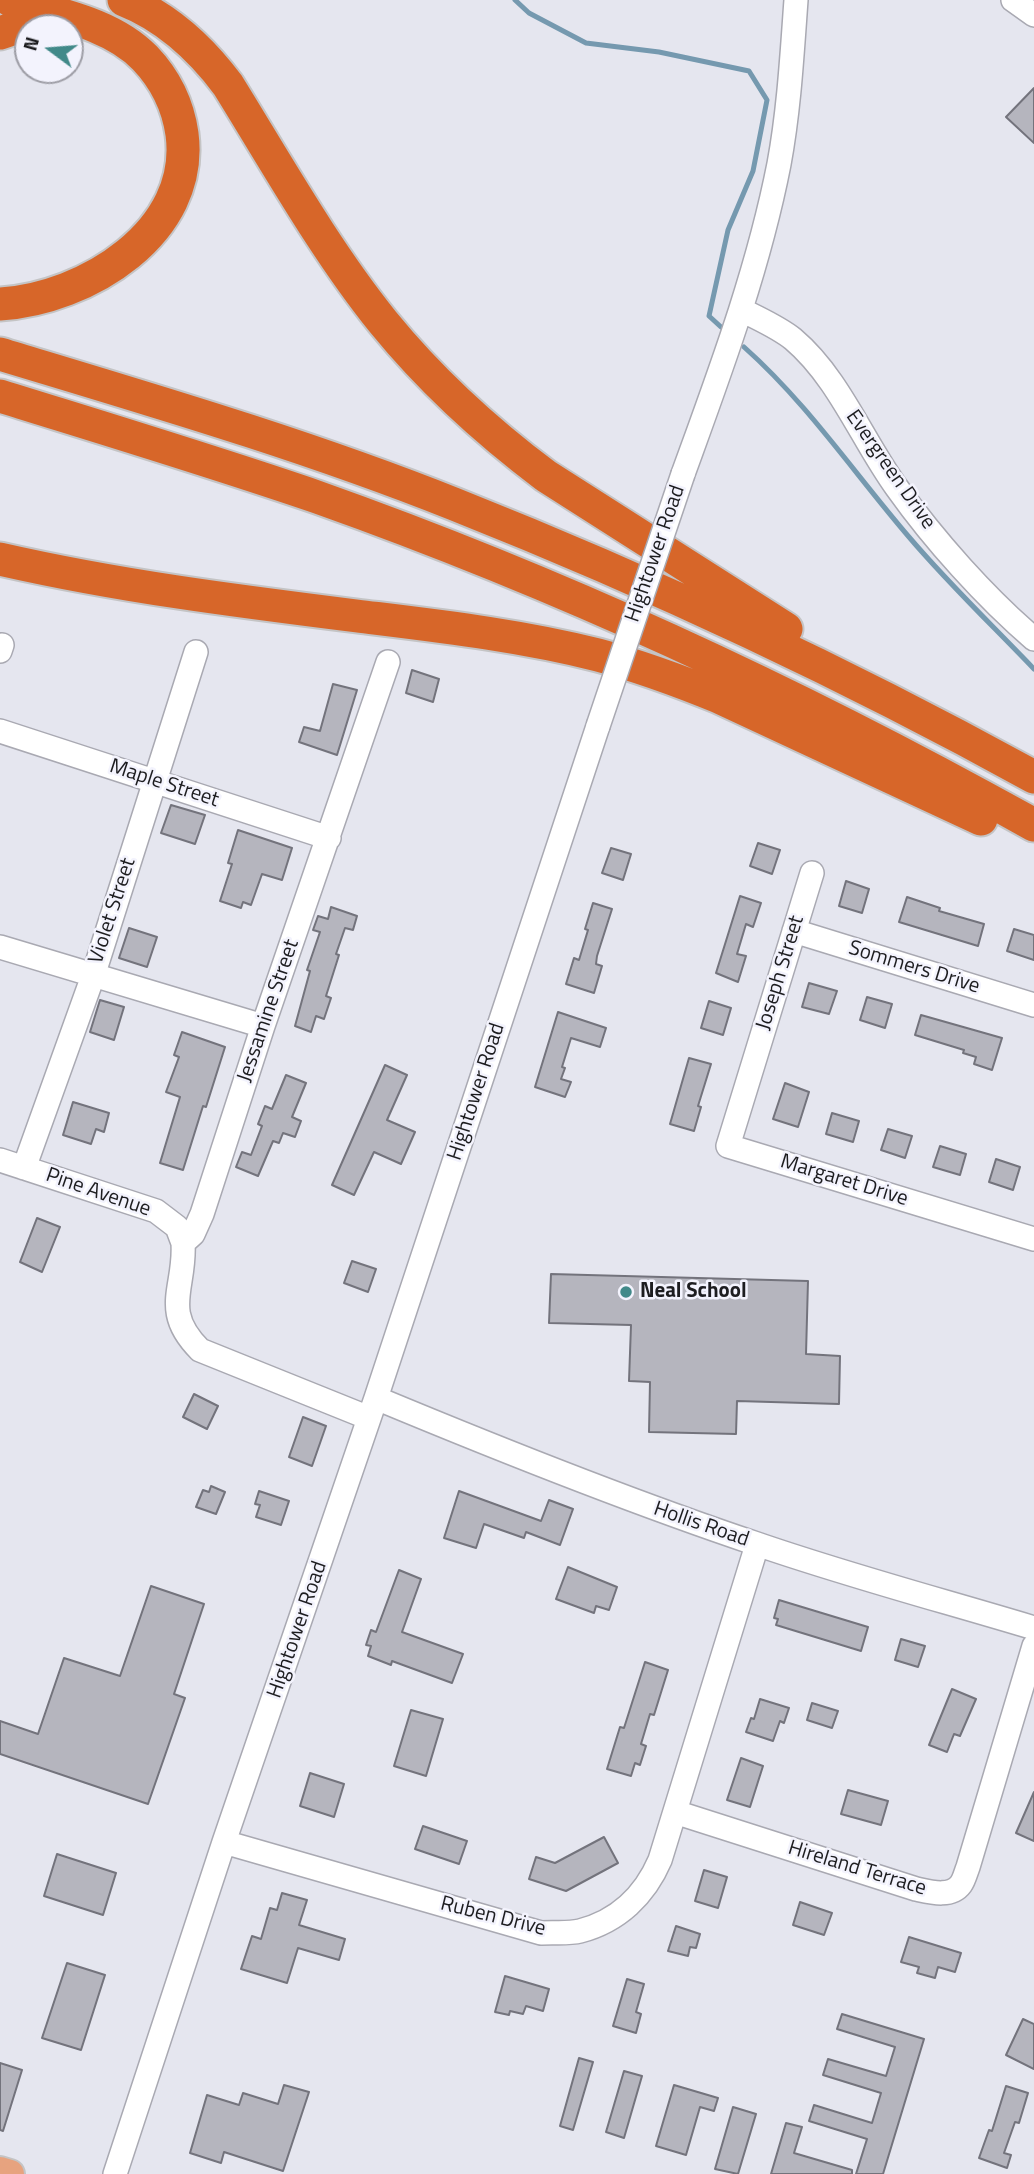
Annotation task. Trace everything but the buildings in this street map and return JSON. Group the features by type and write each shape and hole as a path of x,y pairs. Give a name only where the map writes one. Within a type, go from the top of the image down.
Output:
{"highway":[{"path":"10,0 57,14"},
{"path":"124,0 178,31 213,65 363,297 410,353 486,428 546,476 590,505 930,720"},
{"path":"0,304 31,299 73,286 92,276 133,250 148,236 163,218 174,196 181,170 183,145 180,122 172,98 160,76 129,44 109,32 84,23"},
{"path":"0,354 275,439 452,503 551,543 763,637 930,720 1034,777"},
{"path":"0,397 319,498 576,598 729,667 866,734 1034,825"},
{"path":"0,559 185,594 516,638 599,656 679,681 719,697 1034,843"}],"main road":[{"path":"0,2171 10,2174"}],"street":[{"name":"Hightower Road","path":"115,2174 224,1842 373,1408 598,726 683,474 742,310 779,162 788,104 796,0"},
{"name":"Evergreen Drive","path":"742,310 792,339 816,362 895,486 920,519 1013,621 1034,639"},
{"name":"Violet Street","path":"24,1168 93,976 196,652"},
{"name":"Jessamine Street","path":"205,1352 189,1339 177,1312 176,1300 184,1262 183,1243 193,1234 202,1213 388,662"},
{"name":"Maple Street","path":"0,731 329,838"},
{"name":"Joseph Street","path":"751,1073 812,873"},
{"name":"Sommers Drive","path":"794,931 1034,1005"},
{"path":"0,947 263,1026"},
{"name":"Margaret Drive","path":"751,1073 728,1146 1034,1239"},
{"name":"Pine Avenue","path":"0,1160 156,1211 177,1227 183,1243"},
{"name":"Hollis Road","path":"205,1352 373,1408 757,1545 1034,1628"},
{"name":"Ruben Drive","path":"224,1842 541,1933 578,1932 615,1917 643,1891 660,1860 757,1545"},
{"name":"Hireland Terrace","path":"674,1812 916,1889 939,1893 951,1891 961,1884 968,1867 1034,1647"}],"waterway":[{"path":"515,0 529,13 586,43 659,52 749,71 767,100 753,171 728,230 709,316 721,327"},
{"path":"744,347 789,391 924,554 1034,669"}],"place":[{"name":"Neal School","path":"626,1292"}]}
